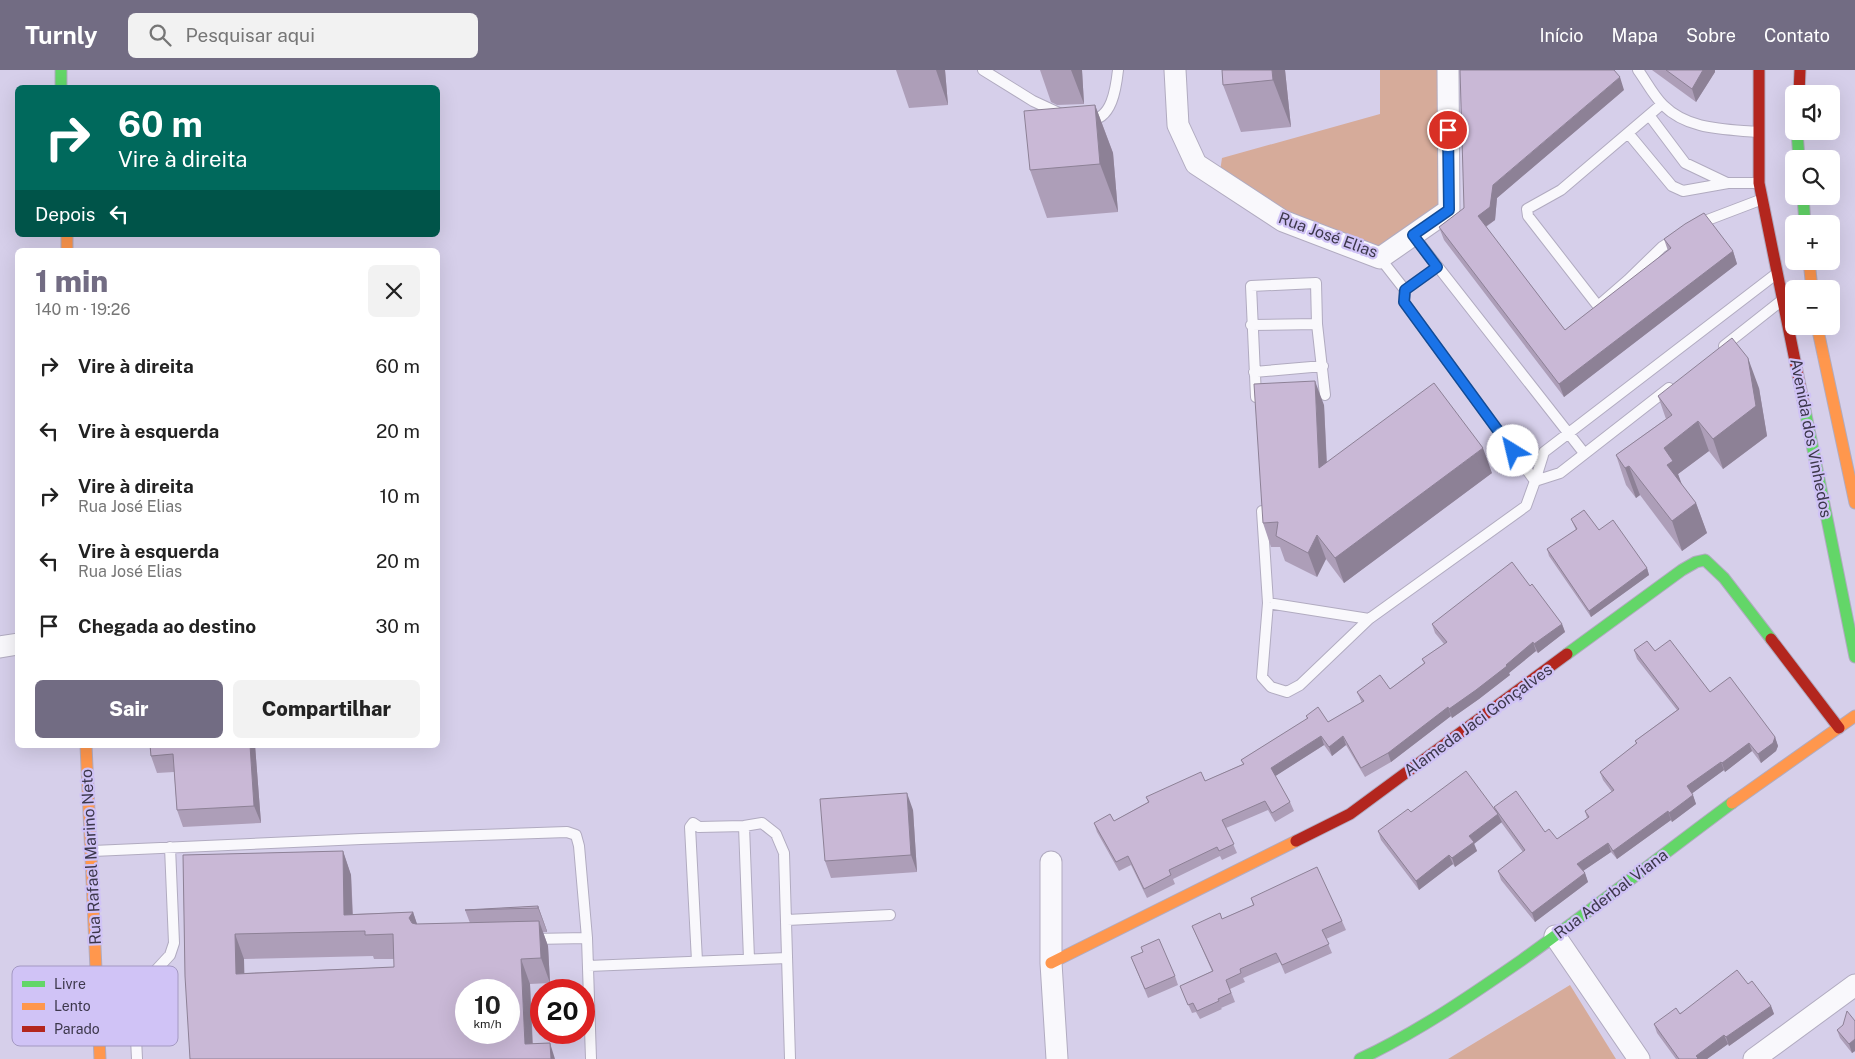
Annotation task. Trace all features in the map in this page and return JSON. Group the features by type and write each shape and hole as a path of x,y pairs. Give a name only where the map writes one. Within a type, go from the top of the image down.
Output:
{"street":[{"path":"61,70 61,85"},
{"name":"Rua José Elias","path":"1175,70 1178,125 1196,164 1283,221 1380,258 1449,210 1448,70"},
{"path":"1799,85 1800,70"},
{"name":"Avenida dos Vinhedos","path":"1759,74 1759,183 1855,657"},
{"name":"Avenida dos Vinhedos","path":"1819,335 1855,503"},
{"path":"1821,488 1851,484"},
{"name":"Alameda Jaci Gonçalves","path":"1051,963 1350,814 1682,570 1696,562 1705,560 1724,578 1839,728"},
{"path":"0,647 15,644"},
{"name":"Rua Aderbal Viana","path":"1360,1059 1394,1052 1555,936 1748,791 1855,716"},
{"name":"Rua Rafael Marino Neto","path":"86,748 96,966"},
{"path":"1051,862 1051,963 1057,1059"},
{"path":"1555,936 1639,1059"},
{"path":"1754,1059 1855,985"},
{"name":"Rua Rafael Marino Neto","path":"99,1046 100,1059"}],"lane":[{"path":"982,70 1033,101 1077,120 1096,120 1108,110 1118,70"},
{"path":"1638,70 1662,104 1678,117 1698,126 1758,132"},
{"path":"1746,70 1759,74"},
{"path":"1662,104 1561,190 1527,209 1528,216 1598,306 1662,247 1688,230 1699,223 1762,199"},
{"path":"1649,115 1685,163 1728,183"},
{"path":"1628,133 1672,186 1683,191 1728,183 1759,183"},
{"path":"1413,235 1584,453"},
{"path":"1380,258 1405,290 1404,302 1535,481"},
{"path":"1405,290 1437,267"},
{"path":"1262,497 1268,603 1262,677 1272,687 1287,692 1300,685 1370,619 1526,506 1544,452 1777,273"},
{"path":"1256,411 1251,286 1316,283 1317,324 1326,395"},
{"path":"1714,353 1783,300"},
{"path":"1252,325 1317,324"},
{"path":"1254,372 1323,366"},
{"path":"1535,481 1560,473 1676,383"},
{"path":"1268,603 1370,619"},
{"path":"697,961 690,827 693,823 699,827 744,826 762,823 776,834 784,853 790,1059"},
{"path":"744,826 749,959"},
{"path":"91,851 567,832 576,835 580,846 587,938 591,1059"},
{"path":"160,966 170,955 174,943 170,847"},
{"path":"786,920 890,915"},
{"path":"522,939 587,938"},
{"path":"588,966 787,958"},
{"path":"137,1046 138,1059"}],"shaded area":[{"path":"1380,70 1448,70 1449,210 1380,258 1219,178 1222,158 1380,114"},
{"path":"1570,985 1616,1059 1448,1059"}],"building":[{"path":"1222,70 1272,70 1273,80 1223,85"},
{"path":"1460,70 1614,70 1620,77 1493,185 1490,207 1478,216 1565,330 1671,248 1664,239 1704,213 1733,251 1559,384 1439,227 1464,208"},
{"path":"1666,70 1703,70 1692,89"},
{"path":"1095,105 1100,164 1030,170 1024,111"},
{"path":"1732,338 1748,358 1756,406 1713,439 1698,421 1664,448 1673,461 1667,465 1696,503 1672,521 1629,466 1625,468 1616,455 1672,415 1658,396"},
{"path":"1315,381 1319,468 1434,383 1483,448 1335,558 1317,535 1308,553 1276,536 1278,522 1263,523 1254,384"},
{"path":"1584,510 1599,530 1613,520 1647,568 1589,611 1547,549 1577,529 1571,519"},
{"path":"1512,562 1530,586 1532,584 1562,624 1534,644 1533,642 1507,666 1476,690 1449,709 1448,707 1388,753 1361,768 1343,736 1329,747 1321,736 1271,768 1290,802 1272,813 1265,801 1222,820 1234,844 1219,851 1217,847 1169,870 1171,875 1144,889 1128,856 1116,862 1094,823 1110,814 1114,821 1149,802 1146,797 1201,772 1205,781 1244,764 1241,760 1308,718 1306,716 1318,707 1328,722 1364,701 1357,692 1380,675 1390,689 1425,663 1422,659 1447,642 1432,624"},
{"path":"1670,640 1710,692 1730,677 1775,737 1773,743 1758,754 1749,743 1721,762 1687,786 1693,795 1669,813 1668,811 1613,851 1608,843 1577,864 1585,873 1532,913 1498,871 1525,850 1494,807 1516,791 1545,832 1549,829 1557,839 1589,817 1585,811 1614,790 1600,772 1637,743 1635,741 1679,709 1634,650 1647,641 1655,651"},
{"path":"150,748 250,748 254,806 177,810 173,754 151,756"},
{"path":"1466,771 1498,814 1469,836 1474,842 1452,858 1449,855 1416,881 1378,831 1408,809 1411,812"},
{"path":"907,793 911,855 825,861 820,799"},
{"path":"343,851 344,915 413,912 409,918 412,923 416,924 539,921 541,958 521,959 525,1044 550,1044 551,1059 190,1059 185,976 183,855","holes":["365,931 365,935 393,934 394,967 236,974 235,934"]},
{"path":"1317,867 1342,921 1322,930 1329,944 1282,965 1276,953 1240,969 1241,973 1226,980 1231,993 1218,999 1219,1001 1197,1011 1193,1003 1188,1005 1180,986 1213,971 1192,926 1220,913 1222,919 1254,905 1251,898"},
{"path":"538,906 538,908 465,910"},
{"path":"1159,939 1175,976 1145,989 1131,957 1143,952 1141,947"},
{"path":"1737,970 1748,984 1752,981 1771,1006 1726,1037 1724,1035 1696,1056 1697,1059 1679,1059 1654,1024 1676,1008 1680,1014"},
{"path":"1847,1011 1855,1021 1855,1039 1849,1044 1837,1030 1843,1025"}],"traffic: fast":[{"path":"61,70 61,85"},
{"path":"1798,140 1798,150"},
{"path":"1804,205 1804,215"},
{"path":"1804,405 1855,657"},
{"path":"1567,654 1682,570 1696,562 1705,560 1724,578 1771,639"},
{"path":"1360,1059 1423,1025 1522,960 1732,803"}],"traffic: slow":[{"path":"67,237 67,248"},
{"path":"1810,270 1811,280"},
{"path":"1819,335 1855,503"},
{"path":"1732,803 1855,716"},
{"path":"86,748 96,966"},
{"path":"1051,963 1296,841"},
{"path":"99,1046 100,1059"}],"traffic: jam":[{"path":"1759,70 1759,183 1804,405"},
{"path":"1799,85 1800,70"},
{"path":"1771,639 1839,728"},
{"path":"1296,841 1350,814 1567,654"}],"route":[{"path":"1448,130 1449,210 1413,235 1437,267 1405,290 1404,302 1513,451"}]}
